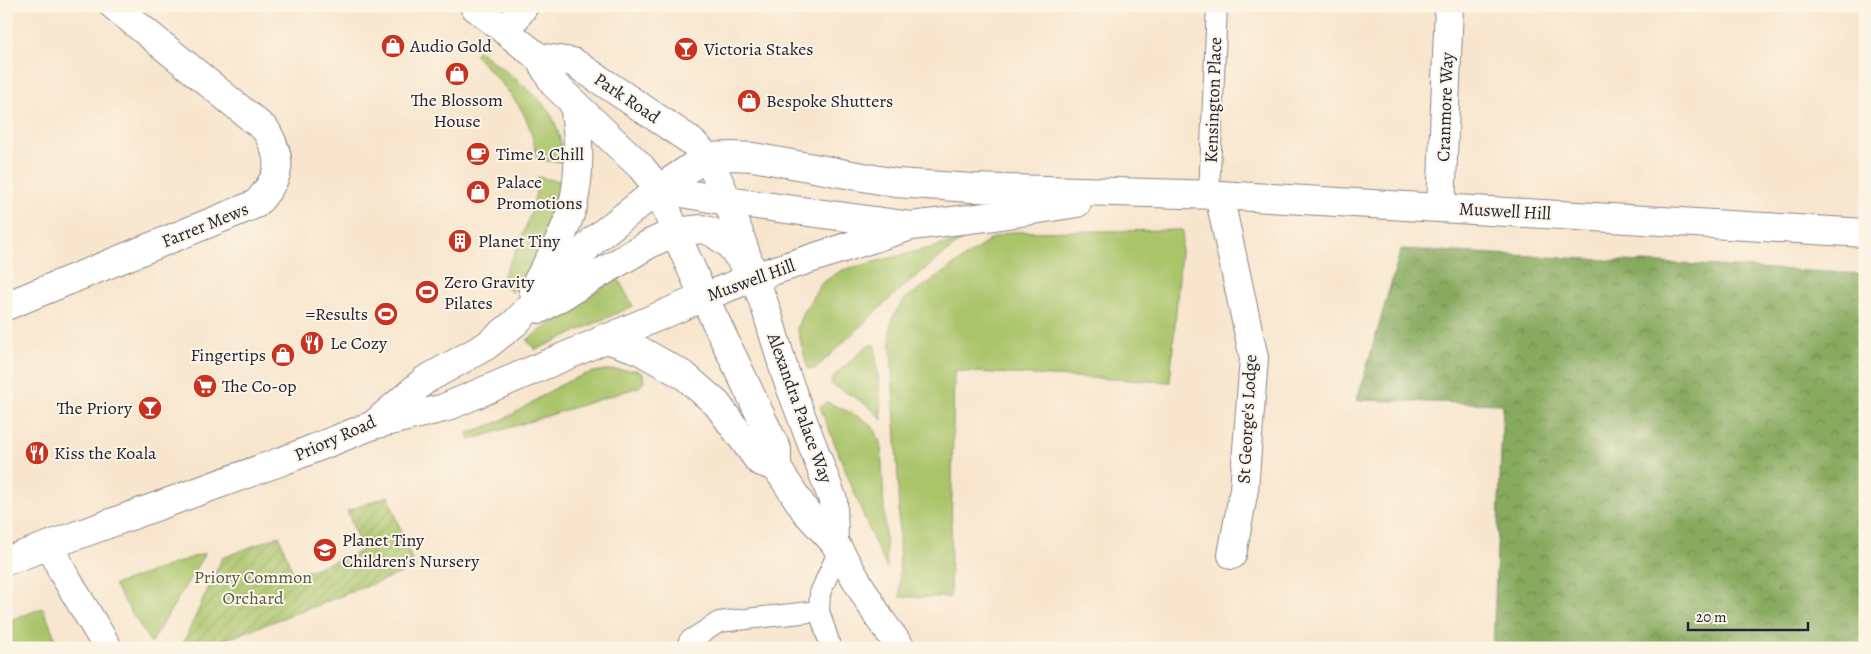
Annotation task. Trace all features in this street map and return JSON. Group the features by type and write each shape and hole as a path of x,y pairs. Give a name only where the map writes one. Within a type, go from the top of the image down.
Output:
{"main road":[{"name":"Farrer Mews","path":"6,306 256,204 270,189 277,172 277,149 266,130 114,6"},
{"name":"Park Road","path":"474,6 507,30 538,57 555,85 636,161 659,189 675,232"},
{"path":"507,30 524,6"},
{"name":"Cranmore Way","path":"1441,207 1449,6"},
{"name":"Park Road","path":"538,57 573,62 687,138 706,157 727,200"},
{"path":"515,323 555,249 572,206 578,180 579,151 574,104"},
{"path":"659,189 706,157"},
{"name":"Muswell Hill","path":"706,157 753,157 896,183 972,188 1214,194 1865,233"},
{"path":"659,189 911,226"},
{"name":"Priory Road","path":"6,561 285,460 373,425 425,380 486,346 515,323 594,240 659,189"},
{"name":"Muswell Hill","path":"373,425 444,408 604,338 754,277 911,226 994,216 1145,192"},
{"name":"St George's Lodge","path":"1214,194 1254,358 1244,489 1232,555"},
{"name":"Alexandra Palace Way","path":"727,200 766,309 785,373 834,500 836,546"},
{"path":"515,323 588,282 651,243 675,232 702,229 712,232 729,244 754,277"},
{"name":"Alexandra Palace Way","path":"675,232 704,297 778,450 777,468 806,512 836,546 878,618 901,648"},
{"path":"604,338 639,350 685,376 717,404 759,461 777,468"},
{"path":"51,546 63,572 108,648"}],"lane":[{"name":"Kensington Place","path":"1214,194 1217,6"},
{"path":"830,648 819,611 820,593 836,546"},
{"path":"687,648 688,641 719,622 819,611"}],"green space":[{"path":"478,50 517,80 545,105 556,124 564,162 537,160 532,134 525,116 505,88 474,54"},
{"path":"538,177 564,182 563,204 529,280 512,292 499,283 529,218"},
{"path":"1183,230 1170,382 954,371 950,597 900,597 898,477 890,330 893,317 905,299 993,238 1009,232"},
{"path":"962,240 900,289 815,369 808,369 797,328 803,312 822,283 842,270"},
{"path":"1401,249 1865,274 1865,648 1493,648 1503,404 1357,400"},
{"path":"617,277 633,306 535,350 527,340"},
{"path":"868,345 875,345 882,420 865,404 831,384 833,377"},
{"path":"605,370 637,370 643,374 644,382 639,387 470,440 468,433 504,419 578,377"},
{"path":"827,402 869,423 878,436 881,446 887,568 875,544 820,407"},
{"name":"Priory Common Orchard","path":"388,496 415,568 203,648 181,648 222,558 279,536 294,576 362,551 347,511"},
{"path":"205,553 151,643 114,585"},
{"path":"43,608 59,648 6,648 6,622"}],"place":[{"name":"Audio Gold","path":"393,46"},
{"name":"Victoria Stakes","path":"686,49"},
{"name":"The Blossom House","path":"457,74"},
{"name":"Bespoke Shutters","path":"749,101"},
{"name":"Time 2 Chill","path":"478,154"},
{"name":"Palace Promotions","path":"478,192"},
{"name":"Planet Tiny","path":"460,241"},
{"name":"Zero Gravity Pilates","path":"427,292"},
{"name":"=Results","path":"386,314"},
{"name":"Le Cozy","path":"312,343"},
{"name":"Fingertips","path":"283,355"},
{"name":"The Co-op","path":"205,386"},
{"name":"The Priory","path":"150,408"},
{"name":"Kiss the Koala","path":"37,453"},
{"name":"Planet Tiny Children's Nursery","path":"325,550"}]}
